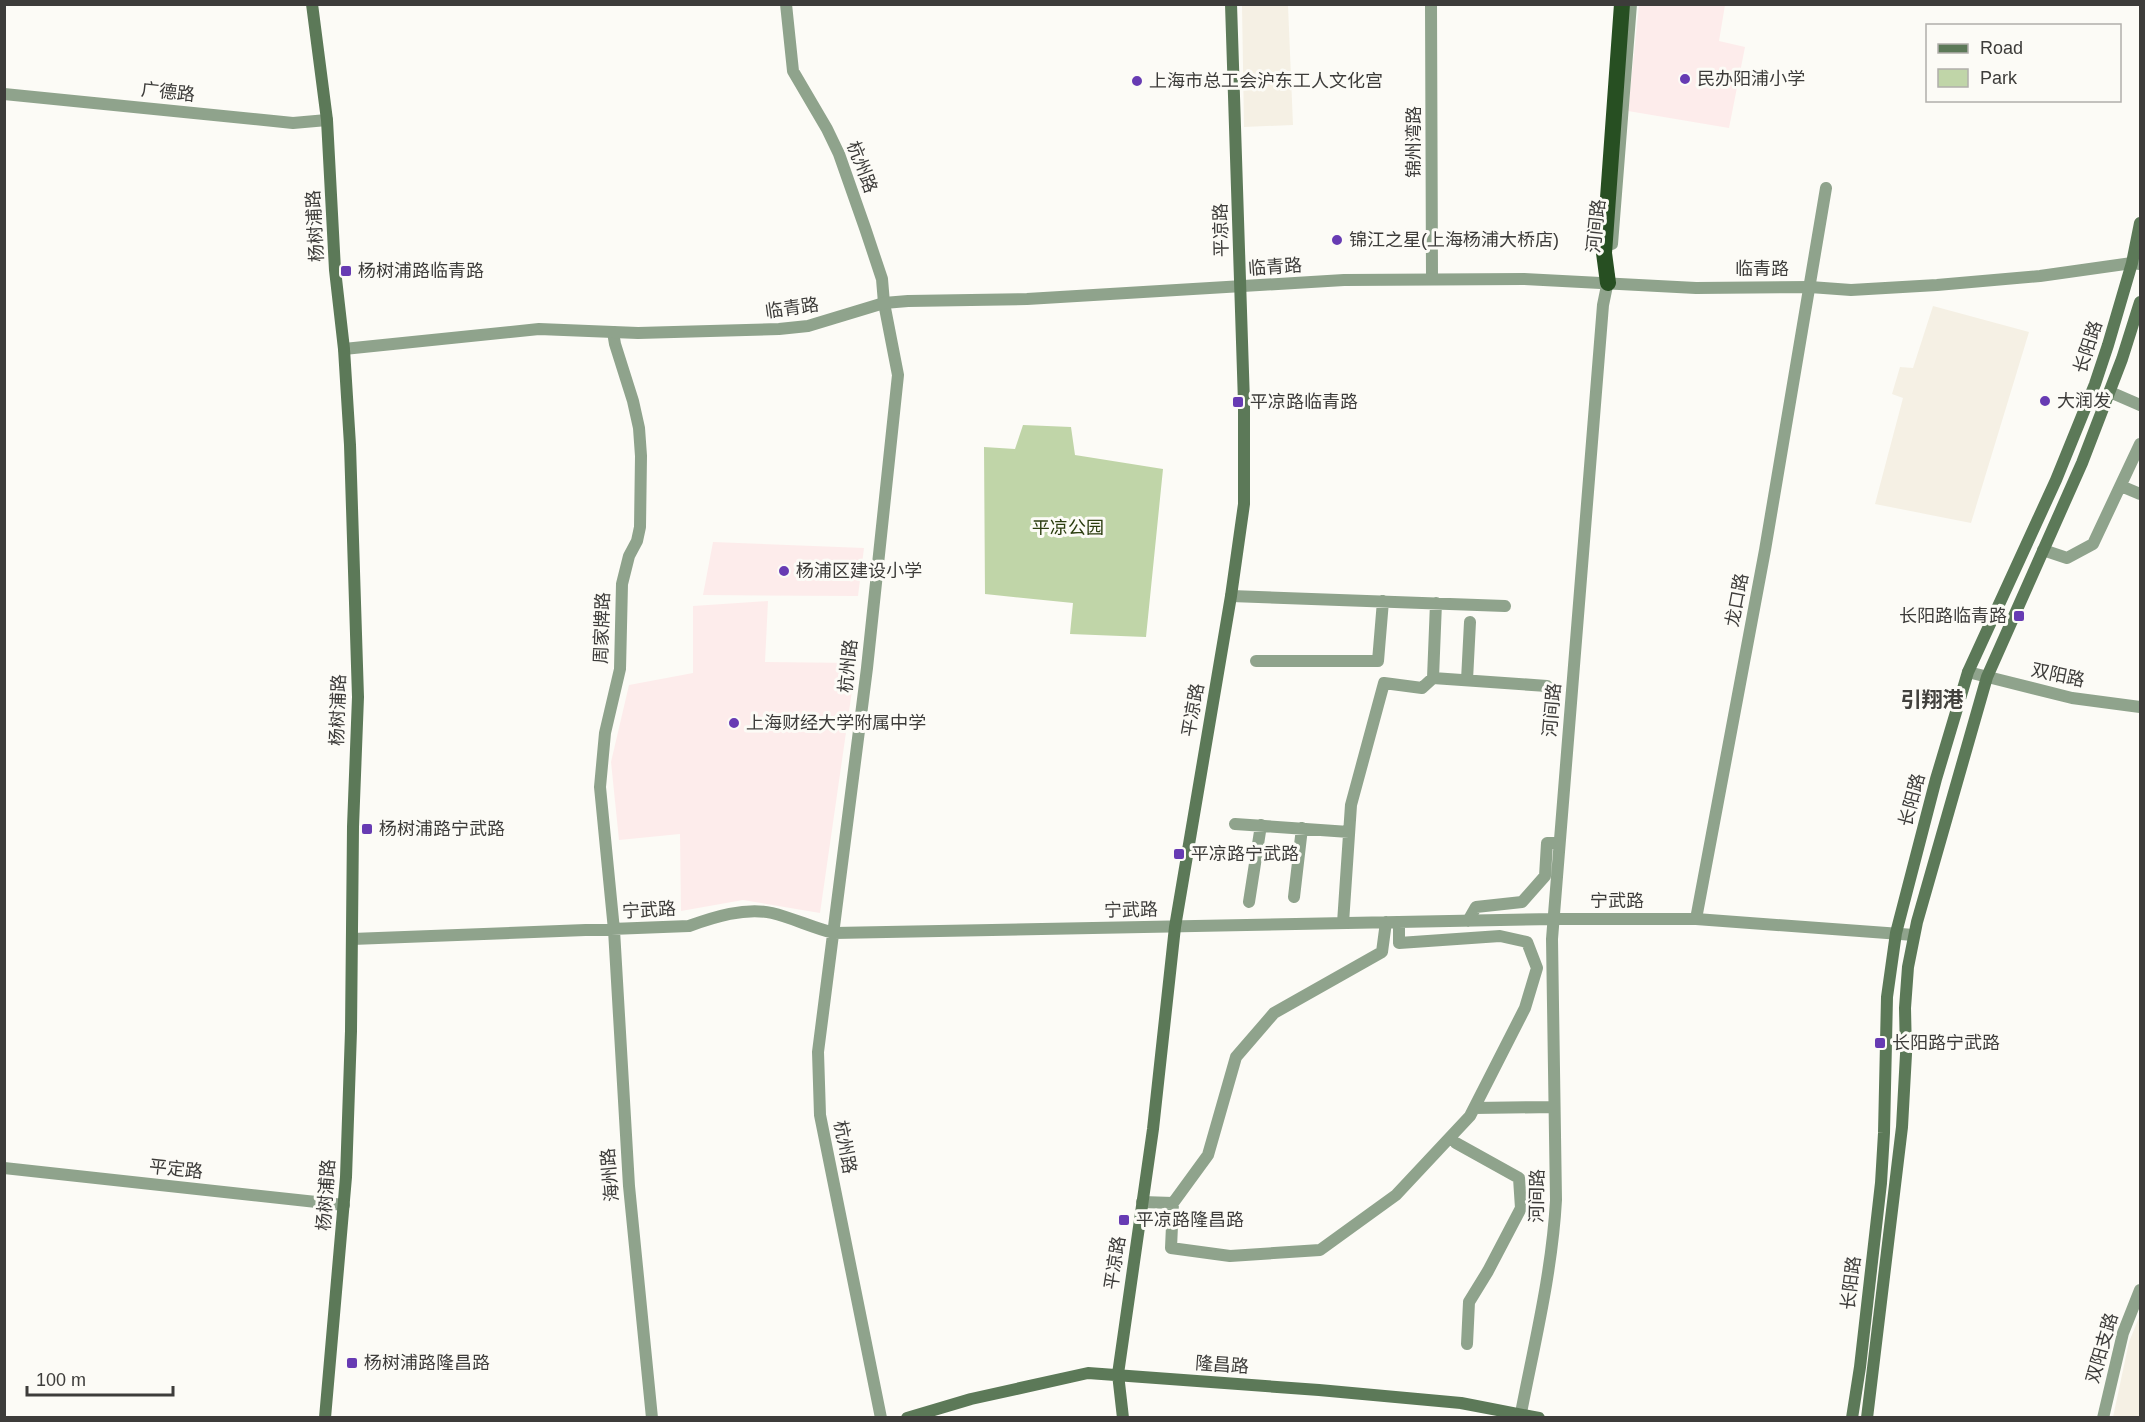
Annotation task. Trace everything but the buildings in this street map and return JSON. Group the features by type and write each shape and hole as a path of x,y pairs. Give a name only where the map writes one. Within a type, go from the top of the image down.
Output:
{"highway":[{"path":"1608,283 1604,254 1622,4"}],"main road":[{"name":"杨树浦路","path":"312,4 327,120 335,270 344,349 358,697 352,827 352,939 344,1205 325,1418"},
{"name":"平凉路","path":"1122,1415 1118,1374 1156,1105 1175,927 1231,596 1244,504 1244,403 1231,4"},
{"name":"长阳路","path":"1852,1418 1881,1183 1887,997 1896,933 1936,779 1968,672 2079,424 2136,263 2140,223"},
{"name":"长阳路","path":"1867,1418 1902,1127 1906,1054 1905,1008 1908,967 1914,936 1955,782 1987,677 2082,463 2110,392 2140,303"},
{"name":"隆昌路","path":"907,1418 971,1399 1081,1374 1118,1374 1461,1403 1539,1418"}],"street":[{"name":"杭州路","path":"786,4 793,71 827,129 838,154 882,279 884,303 898,375 867,668 818,1052 820,1115 881,1418"},
{"name":"锦州湾路","path":"1431,4 1432,279"},
{"name":"河间路","path":"1521,1416 1551,1262 1554,1232 1556,1200 1552,939 1558,843 1603,305 1608,283 1617,200 1631,4"},
{"name":"广德路","path":"4,94 293,123 327,120"},
{"name":"龙口路","path":"1696,919 1765,550 1826,188"},
{"name":"临青路","path":"344,349 539,329 675,333 779,329 828,321 884,303 1027,299 1344,280 1524,279 1696,288 1810,287 1851,290 2040,276 2136,263"},
{"name":"周家牌路","path":"613,332 633,400 639,428 641,456 640,527 622,584 620,669 605,733 600,787 614,930"},
{"path":"2110,392 2140,405"},
{"path":"2043,550 2067,558 2093,543 2140,444"},
{"path":"2121,486 2140,494"},
{"path":"1231,596 1505,606"},
{"path":"1256,661 1378,661 1383,601"},
{"path":"1343,923 1351,805 1384,683 1422,688 1433,678 1436,603"},
{"path":"1467,680 1470,622"},
{"name":"双阳路","path":"1968,672 2072,698 2140,706"},
{"path":"1433,678 1547,686"},
{"path":"1235,824 1349,832"},
{"path":"1249,902 1262,825"},
{"path":"1294,897 1302,828"},
{"path":"1468,921 1476,907 1522,902 1545,876 1547,843 1558,843"},
{"name":"宁武路","path":"352,939 689,926 706,920 755,911 772,913 834,933 1555,919 1696,919 1914,936"},
{"path":"1386,922 1382,952 1274,1013 1236,1057 1208,1155 1173,1203 1171,1248 1230,1256 1320,1250 1396,1195 1470,1116 1526,1008 1538,968 1527,942 1500,936 1399,943 1399,922"},
{"name":"海州路","path":"614,930 626,1157 652,1418"},
{"path":"1474,1108 1554,1107"},
{"path":"1456,1143 1519,1178 1520,1188 1521,1208 1469,1302 1467,1344"},
{"name":"平定路","path":"4,1168 344,1205"},
{"path":"1142,1202 1173,1203"},
{"name":"双阳支路","path":"2103,1418 2123,1333 2140,1290"}],"shaded area":[{"path":"1288,5 1293,125 1244,127 1242,6"},
{"name":"民办阳浦小学","path":"1639,5 1725,5 1719,41 1745,47 1729,128 1628,111"},
{"path":"1933,306 2029,332 1971,523 1875,504 1903,398 1892,394 1900,367 1913,368"},
{"name":"杨浦区建设小学","path":"713,542 864,548 858,596 703,595"},
{"name":"上海财经大学附属中学","path":"768,601 765,662 856,663 820,913 743,900 681,911 680,834 619,840 611,762 629,685 693,673 693,606"},
{"path":"2140,1315 2140,1417 2113,1417 2129,1342"}],"green space":[{"name":"平凉公园","path":"1023,425 1071,427 1075,455 1163,469 1146,637 1070,634 1073,603 985,594 984,447 1015,449"}],"place":[{"name":"民办阳浦小学","path":"1685,79"},
{"name":"上海市总工会沪东工人文化宫","path":"1137,81"},
{"name":"锦江之星(上海杨浦大桥店)","path":"1337,240"},
{"name":"杨树浦路临青路","path":"346,271"},
{"name":"大润发","path":"2045,401"},
{"name":"平凉路临青路","path":"1238,402"},
{"name":"杨浦区建设小学","path":"784,571"},
{"name":"长阳路临青路","path":"2019,616"},
{"name":"上海财经大学附属中学","path":"734,723"},
{"name":"杨树浦路宁武路","path":"367,829"},
{"name":"平凉路宁武路","path":"1179,854"},
{"name":"长阳路宁武路","path":"1880,1043"},
{"name":"平凉路隆昌路","path":"1124,1220"},
{"name":"杨树浦路隆昌路","path":"352,1363"}],"district":[{"name":"引翔港","path":"1932,700"}]}
